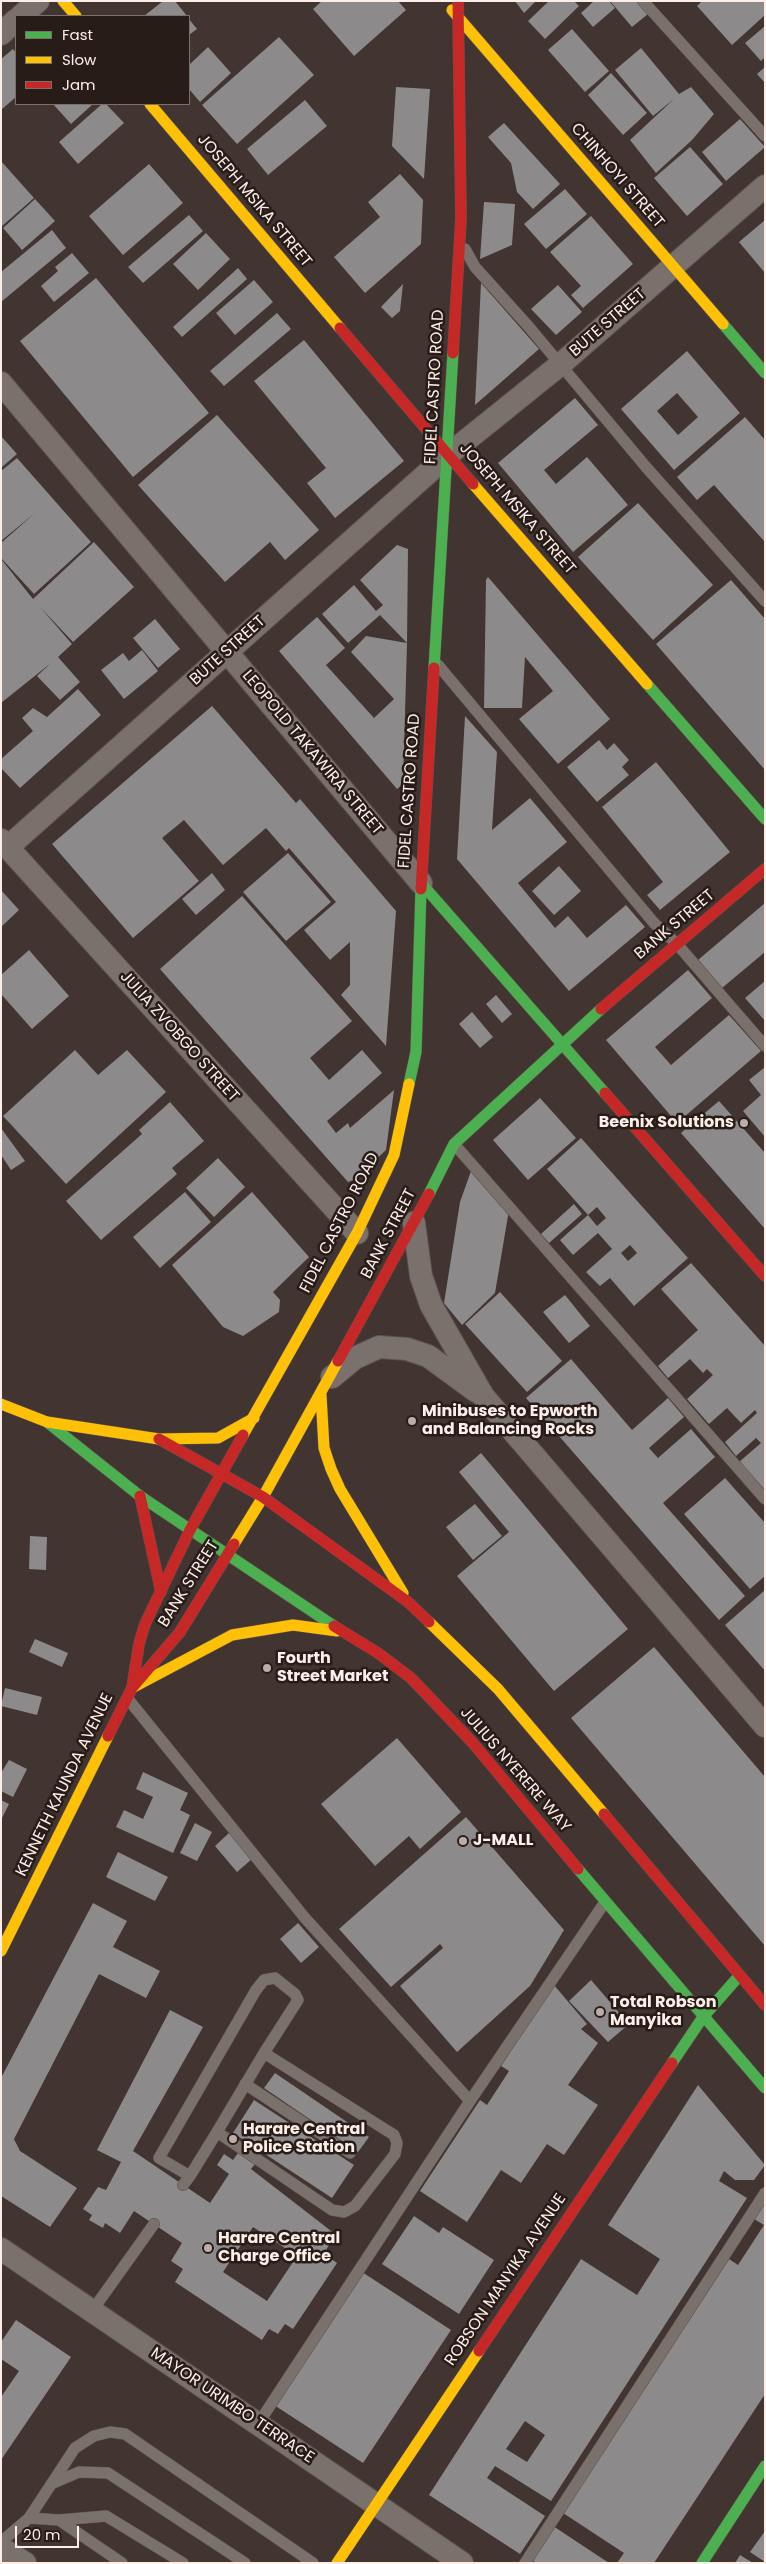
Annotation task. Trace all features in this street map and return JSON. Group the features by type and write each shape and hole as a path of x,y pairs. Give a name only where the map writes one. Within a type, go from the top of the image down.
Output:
{"main road":[{"path":"63,1 75,15"},
{"name":"CHINHOYI STREET","path":"444,1 765,373"},
{"name":"FIDEL CASTRO ROAD","path":"129,1693 139,1644 190,1530 357,1233 394,1154 416,1052 421,883 460,240 458,1"},
{"name":"JOSEPH MSIKA STREET","path":"151,105 448,455 765,819"},
{"name":"BANK STREET","path":"129,1693 180,1632 263,1497 326,1386 414,1223 454,1144 562,1043 765,869"},
{"name":"LEOPOLD TAKAWIRA STREET","path":"421,883 765,1276"},
{"path":"326,1386 324,1448 331,1469 340,1490 408,1602"},
{"path":"1,1404 47,1422 159,1439 218,1438 254,1418"},
{"name":"JULIUS NYERERE WAY","path":"47,1422 140,1496 228,1553 343,1632 378,1653 411,1678 472,1742 605,1902 765,2088"},
{"path":"159,1439 263,1497 408,1602 498,1689 738,1976 765,2005"},
{"path":"140,1496 161,1592"},
{"path":"129,1693 232,1635 293,1625 343,1632"},
{"name":"KENNETH KAUNDA AVENUE","path":"1,1951 129,1693"},
{"name":"ROBSON MANYIKA AVENUE","path":"337,2563 703,2016 738,1976"},
{"path":"702,2563 765,2466"}],"street":[{"path":"22,15 38,1"},
{"path":"1,34 15,21"},
{"name":"BUTE STREET","path":"4,844 227,652 448,455 561,364 765,186"},
{"name":"LEOPOLD TAKAWIRA STREET","path":"1,383 421,883"},
{"name":"JULIA ZVOBGO STREET","path":"4,844 357,1233"},
{"path":"414,1223 421,1276 431,1305 483,1396 765,1726"},
{"path":"326,1386 355,1358 379,1347 407,1349 428,1356 483,1396"},
{"name":"MAYOR URIMBO TERRACE","path":"1,2249 462,2563"},
{"path":"1,2548 25,2563"}],"lane":[{"path":"643,1 765,136"},
{"path":"460,240 475,267 765,601"},
{"path":"435,662 654,923 677,944 765,1046"},
{"path":"454,1144 765,1499"},
{"path":"129,1693 305,1918 470,2101"},
{"path":"258,2424 470,2101 605,1902"},
{"path":"275,1978 295,1994 298,2000 246,2084 187,2180 159,2158 256,1990 264,1980 275,1978"},
{"path":"217,2132 332,2210 344,2212 355,2206 395,2154 397,2143 394,2135 264,2053"},
{"path":"246,2084 350,2153"},
{"path":"525,2563 765,2193"},
{"path":"92,2311 154,2224"},
{"path":"1,2542 29,2518 74,2448 94,2436 110,2432 125,2434 313,2563"},
{"path":"52,2484 79,2472 108,2473 245,2563"},
{"path":"29,2518 59,2520 106,2516 183,2563"},
{"path":"59,2520 122,2563"}],"building":[{"path":"163,1 175,1 186,15 145,15"},
{"path":"322,1 398,1 406,10 354,56 313,9"},
{"path":"515,1 536,1 524,13"},
{"path":"549,1 574,1 579,6 545,39 528,21"},
{"path":"594,1 609,1 615,8 593,27 581,13"},
{"path":"610,1 636,1 648,14 632,27"},
{"path":"702,1 765,1 765,15 732,45 697,6"},
{"path":"190,20 197,29 190,34"},
{"path":"765,26 765,57 761,61 745,43"},
{"path":"572,29 609,71 585,92 548,50"},
{"path":"279,37 314,75 237,144 202,105"},
{"path":"208,47 231,73 200,102 190,90 190,64"},
{"path":"641,48 679,94 691,87 714,114 692,140 656,173 630,140 674,99 653,116 615,70"},
{"path":"13,49 15,52 15,98 1,110 1,59"},
{"path":"765,67 765,83 757,74"},
{"path":"611,73 647,113 623,135 588,95"},
{"path":"396,87 430,89 424,179 392,146"},
{"path":"305,100 327,126 268,175 247,149"},
{"path":"54,105 92,105 71,124"},
{"path":"101,105 107,105 124,123 78,164 59,142"},
{"path":"740,119 765,147 726,181 702,152"},
{"path":"504,123 560,184 533,209 517,192 511,163 488,137"},
{"path":"690,147 723,184 687,216 654,178"},
{"path":"1,161 34,198 1,227"},
{"path":"149,164 183,203 123,255 89,216"},
{"path":"400,174 423,200 421,244 365,293 334,257 380,217 368,202"},
{"path":"565,189 587,214 546,249 524,224"},
{"path":"35,199 55,221 22,250 3,228"},
{"path":"484,202 515,204 512,245 480,259"},
{"path":"189,215 203,231 143,283 128,267"},
{"path":"591,216 633,264 583,308 571,295 581,286 550,252"},
{"path":"765,220 765,273 739,242"},
{"path":"52,230 66,248 1,302 1,272"},
{"path":"206,233 230,259 198,290 173,264"},
{"path":"72,253 89,273 54,302 41,286 58,271 55,267"},
{"path":"238,268 247,279 182,337 173,327"},
{"path":"96,278 209,413 133,477 20,341"},
{"path":"254,280 273,302 235,335 216,313"},
{"path":"481,283 539,349 475,405"},
{"path":"403,284 400,311 392,318 381,307"},
{"path":"558,285 582,312 556,335 531,309"},
{"path":"277,313 291,329 224,386 210,371"},
{"path":"304,340 404,461 335,518 307,483 326,468 254,381"},
{"path":"687,351 740,413 674,470 621,409","holes":["677,393 698,417 678,435 657,411"]},
{"path":"575,398 598,425 544,470 556,484 587,457 628,505 573,552 498,463"},
{"path":"217,415 319,530 285,560 270,542 225,582 138,485"},
{"path":"745,417 765,440 764,541 714,485 697,500 677,477"},
{"path":"1,436 17,454 1,468"},
{"path":"17,458 91,542 34,594 1,558 1,543 35,513 1,541 1,471"},
{"path":"638,503 713,585 653,640 578,557"},
{"path":"94,542 134,587 73,642 40,607 72,644 58,657 80,682 60,700 37,676 51,663 1,703 1,559 33,599"},
{"path":"397,545 408,549 407,643 380,615 348,643 322,614 354,585 376,611 383,605 360,580"},
{"path":"488,577 610,719 558,764 519,719 553,691 525,657 522,708 484,708 486,580"},
{"path":"731,580 765,619 765,770 656,644"},
{"path":"317,617 345,648 326,665 374,718 394,699 351,652 366,636 407,643 403,784 397,789 279,651"},
{"path":"155,619 180,649 158,668 133,638"},
{"path":"142,650 158,671 124,699 101,670 123,653 129,661"},
{"path":"78,689 101,715 20,788 1,768 1,759 33,731 22,718 33,708 47,717"},
{"path":"212,706 296,803 300,799 396,911 386,1046 341,995 350,985 350,942 330,960 304,930 336,902 289,848 286,851 266,828 223,865 184,820 162,838 199,881 133,938 52,844"},
{"path":"465,716 497,752 492,830 530,798 567,842 518,883 555,928 568,916 587,938 626,905 645,927 569,991 457,859"},
{"path":"599,740 607,750 614,743 629,760 622,767 629,775 597,802 567,767"},
{"path":"656,762 730,852 660,910 647,895 663,882 602,807"},
{"path":"288,853 331,902 286,941 243,892"},
{"path":"559,866 581,891 554,915 532,891"},
{"path":"212,873 225,890 196,915 182,899"},
{"path":"1,890 19,910 1,927"},
{"path":"242,896 352,1021 310,1058 329,1080 362,1050 382,1073 327,1121 336,1133 348,1123 350,1128 394,1090 386,1150 356,1179 348,1182 160,969"},
{"path":"765,903 765,952 722,988 698,960"},
{"path":"29,950 69,996 32,1029 1,994 1,975"},
{"path":"688,970 712,998 655,1047 671,1065 729,1015 761,1051 677,1123 606,1040"},
{"path":"765,981 765,1021 745,998"},
{"path":"496,995 512,1014 502,1023 486,1004"},
{"path":"472,1012 493,1037 480,1048 459,1024"},
{"path":"75,1050 98,1075 127,1050 166,1092 66,1184 3,1116"},
{"path":"765,1067 765,1137 743,1111 761,1095 749,1080"},
{"path":"540,1098 576,1138 528,1180 493,1140"},
{"path":"719,1101 765,1153 765,1229 681,1133"},
{"path":"170,1102 204,1141 172,1168 177,1174 101,1240 66,1201 142,1134 139,1130"},
{"path":"1,1128 25,1161 11,1170 1,1155"},
{"path":"581,1138 688,1258 634,1306 610,1278 600,1286 586,1272 612,1249 598,1233 573,1255 560,1240 588,1215 547,1169","holes":["597,1207 606,1218 597,1226 588,1215","630,1245 637,1253 628,1261 621,1253"]},
{"path":"218,1158 245,1187 214,1217 186,1188"},
{"path":"471,1171 509,1210 495,1293 462,1325 444,1303 460,1202"},
{"path":"185,1192 211,1222 160,1268 133,1237"},
{"path":"252,1192 309,1257 273,1292 280,1300 279,1312 243,1336 223,1327 172,1265"},
{"path":"574,1204 582,1214 549,1243 541,1234"},
{"path":"691,1263 765,1346 765,1490 739,1462 761,1443 756,1438 736,1456 725,1442 757,1413 755,1410 741,1423 727,1408 709,1424 687,1399 713,1375 707,1369 703,1373 690,1359 668,1378 658,1366 698,1330 661,1289"},
{"path":"500,1292 562,1361 527,1392 465,1324"},
{"path":"565,1295 590,1326 569,1343 543,1312"},
{"path":"571,1359 632,1430 668,1398 684,1417 649,1448 658,1458 691,1429 715,1457 663,1503 745,1596 719,1620 526,1398"},
{"path":"481,1453 628,1629 554,1691 457,1576 509,1532 459,1472"},
{"path":"725,1478 765,1523 765,1576 750,1589 684,1514"},
{"path":"475,1504 502,1536 473,1560 446,1527"},
{"path":"30,1536 47,1537 46,1570 29,1569"},
{"path":"765,1590 765,1671 725,1625"},
{"path":"35,1639 68,1653 62,1667 29,1652"},
{"path":"654,1647 765,1777 765,1946 571,1718"},
{"path":"5,1688 42,1697 37,1715 1,1706"},
{"path":"397,1738 461,1812 420,1849 409,1836 375,1866 321,1804"},
{"path":"9,1760 27,1769 13,1797 1,1791 1,1773"},
{"path":"143,1772 188,1793 180,1810 190,1815 173,1853 116,1827 124,1810 143,1819 153,1797 136,1789"},
{"path":"1,1800 9,1804 1,1820"},
{"path":"466,1817 564,1930 530,1986 457,2052 400,1986 443,1948 440,1944 391,1987 339,1929"},
{"path":"195,1823 212,1832 197,1861 180,1853"},
{"path":"229,1833 252,1859 237,1872 215,1846"},
{"path":"118,1852 168,1877 155,1901 106,1877"},
{"path":"93,1903 127,1921 113,1947 160,1971 146,1998 99,1974 14,2139 20,2151 77,2188 50,2227 1,2196 1,2078"},
{"path":"298,1923 319,1947 301,1963 280,1939"},
{"name":"Total Robson Manyika","path":"591,1980 629,2024 608,2042 569,2001"},
{"path":"554,1985 587,2024 581,2029 598,2043 568,2085 598,2105 564,2155 547,2144 521,2183 501,2170 467,2222 420,2191 480,2100 487,2105 509,2071 501,2066"},
{"path":"170,2010 203,2027 133,2151 210,2203 229,2174 217,2165 224,2154 233,2160 238,2153 255,2164 251,2169 335,2234 324,2254 337,2263 293,2329 285,2324 278,2334 269,2329 262,2340 175,2282 183,2269 171,2261 182,2243 134,2211 120,2233 105,2223 103,2228 89,2220 92,2215 83,2209 98,2187 106,2190 121,2162 97,2150","holes":["253,2227 297,2256 267,2301 223,2272"]},
{"path":"275,2073 369,2137 358,2152 264,2088"},
{"path":"698,2085 765,2165 754,2180 735,2180 724,2171 719,2181 747,2198 551,2501 495,2466 487,2478 545,2516 520,2554 429,2495 581,2259 637,2295 660,2259 608,2225","holes":["525,2421 545,2435 527,2462 506,2449"]},
{"path":"254,2100 354,2165 332,2198 233,2133"},
{"path":"765,2202 765,2394 654,2563 617,2563 624,2553 563,2513 729,2259 738,2265 764,2225 754,2219"},
{"path":"414,2216 439,2233 443,2227 494,2260 459,2314 382,2264"},
{"path":"362,2272 451,2330 363,2463 274,2405"},
{"path":"16,2320 71,2357 1,2460 1,2397 19,2371 1,2359 1,2342"},
{"path":"553,2526 609,2563 536,2563 531,2559"},
{"path":"765,2531 765,2562 750,2552"},
{"path":"740,2555 753,2563 735,2563"}],"traffic: fast":[{"path":"723,324 765,373"},
{"path":"434,668 453,353"},
{"path":"647,684 765,819"},
{"path":"421,883 605,1093"},
{"path":"409,1084 416,1052 421,889"},
{"path":"429,1194 454,1144 601,1009"},
{"path":"47,1422 140,1496 334,1626"},
{"path":"578,1869 765,2088"},
{"path":"672,2063 703,2017 739,1976"},
{"path":"702,2563 765,2466"}],"traffic: slow":[{"path":"63,1 75,15"},
{"path":"452,10 723,324"},
{"path":"151,105 340,328"},
{"path":"473,484 647,684"},
{"path":"243,1435 357,1233 394,1155 409,1084"},
{"path":"234,1544 263,1497 338,1361"},
{"path":"321,1395 324,1448 331,1469 340,1489 403,1593"},
{"path":"1,1404 47,1422 159,1439 218,1438 254,1418"},
{"path":"429,1622 498,1689 604,1814"},
{"path":"132,1688 232,1635 293,1625 337,1631"},
{"path":"1,1951 108,1736"},
{"path":"337,2563 479,2351"}],"traffic: jam":[{"path":"453,353 461,218 458,1"},
{"path":"340,328 473,484"},
{"path":"421,889 434,668"},
{"path":"601,1009 765,869"},
{"path":"605,1093 765,1276"},
{"path":"338,1361 429,1194"},
{"path":"132,1688 139,1644 145,1624 190,1530 243,1435"},
{"path":"159,1439 263,1497 408,1602 429,1622"},
{"path":"140,1496 161,1592"},
{"path":"108,1736 132,1688 180,1632 234,1544"},
{"path":"334,1626 378,1653 411,1678 472,1742 578,1869"},
{"path":"604,1814 765,2005"},
{"path":"479,2351 672,2063"}],"place":[{"name":"Beenix Solutions","path":"744,1123"},
{"name":"Minibuses to Epworth and Balancing Rocks","path":"412,1421"},
{"name":"Fourth Street Market","path":"267,1668"},
{"name":"J-MALL","path":"463,1841"},
{"name":"Total Robson Manyika","path":"600,2012"},
{"name":"Harare Central Police Station","path":"233,2139"},
{"name":"Harare Central Charge Office","path":"208,2248"}]}
